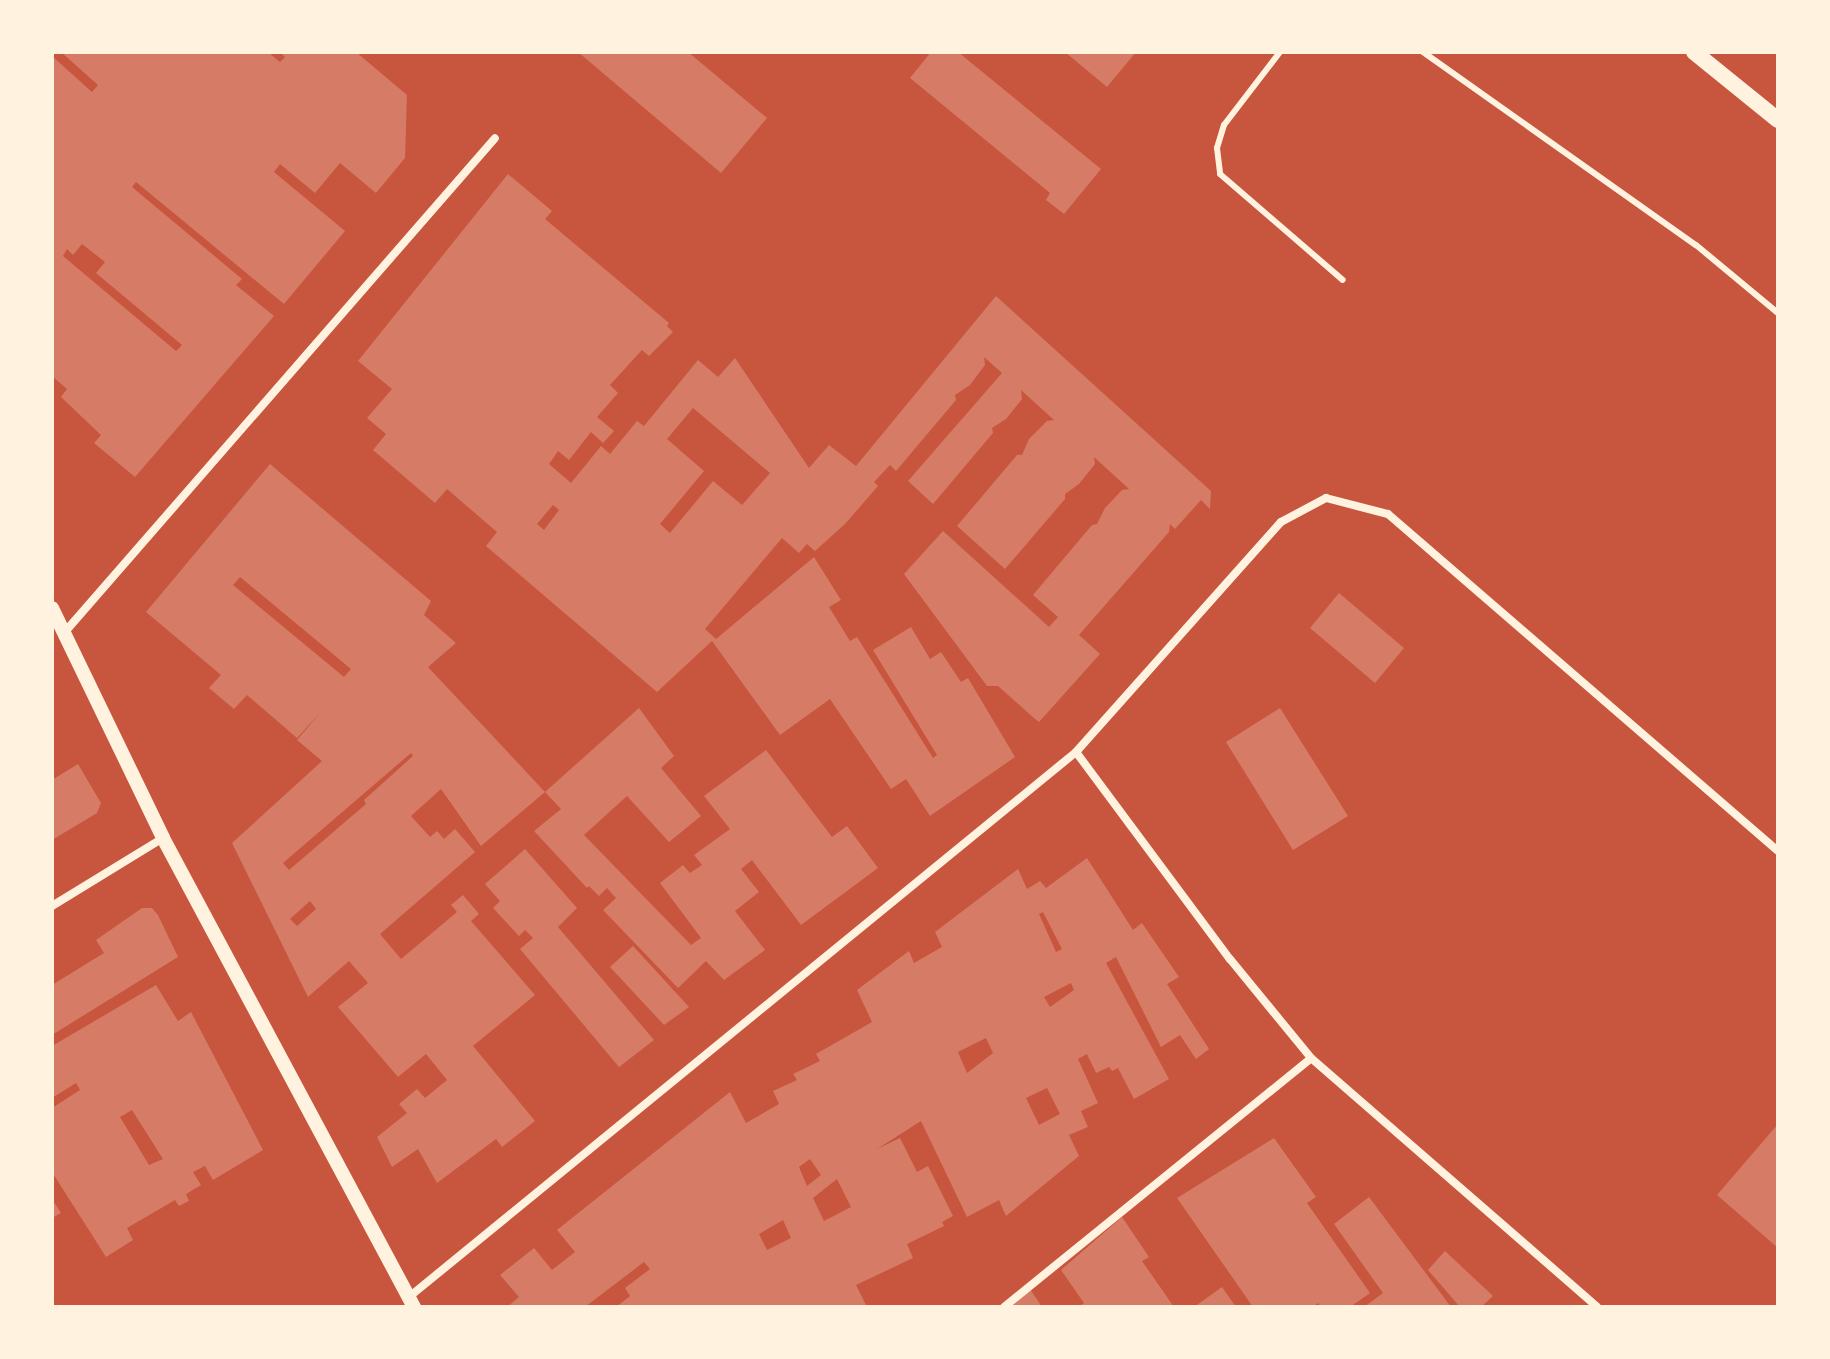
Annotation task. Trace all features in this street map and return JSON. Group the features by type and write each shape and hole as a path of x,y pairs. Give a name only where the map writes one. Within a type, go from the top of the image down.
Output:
{"main road":[{"path":"1694,52 1778,120"}],"street":[{"path":"64,633 495,138"},
{"path":"52,608 163,838 412,1302 1076,752 1281,522 1326,498 1388,514 1778,851"},
{"path":"1076,752 1230,959 1311,1058 1597,1307"},
{"path":"52,906 163,838"},
{"path":"1004,1307 1311,1058"}],"lane":[{"path":"1280,52 1224,125 1217,148 1220,174 1343,280"},
{"path":"1423,52 1696,245 1778,313"}],"building":[{"path":"61,52 268,52 280,62 285,57 280,52 356,52 407,95 405,158 376,193 340,163 315,193 280,164 274,172 345,231 284,304 136,182 132,187 242,279 236,285 274,316 135,477 94,443 101,435 61,397 67,389 52,376 52,56 92,92 98,85","holes":["82,244 105,262 96,273 182,345 176,351 63,256 67,249 73,255"]},
{"path":"578,52 688,52 767,118 721,173"},
{"path":"931,52 958,52 1101,169 1064,214 1046,200 1050,193 910,78"},
{"path":"1065,52 1136,52 1107,87"},
{"path":"508,174 552,211 545,219 669,323 667,326 673,332 649,356 642,350 610,385 618,393 597,417 614,431 603,443 591,432 569,460 558,451 549,464 571,483 601,446 610,454 637,421 644,426 698,360 718,377 735,358 809,468 829,445 856,466 996,296 1211,491 1210,509 1201,500 1175,529 1170,524 1169,532 1079,635 1100,654 1039,722 998,686 987,686 904,574 943,531 1049,627 1058,617 1033,595 1092,525 1097,524 1105,508 1122,490 1129,489 1094,457 1095,464 1079,484 1065,494 1065,499 1005,569 957,526 1017,455 1022,455 1029,439 1047,421 1054,420 1021,390 1022,399 1006,419 992,428 993,433 933,504 908,481 1002,373 984,357 985,365 970,385 955,395 956,400 896,471 890,465 874,482 878,486 845,524 815,551 807,544 799,553 782,538 705,629 716,639 814,557 841,600 829,607 850,641 857,637 933,758 937,755 873,650 911,627 930,659 941,652 961,682 968,678 1015,757 930,816 906,779 891,789 830,699 780,735 712,641 657,692 486,546 497,532 447,489 435,503 373,450 386,434 367,418 392,389 358,361","holes":["693,408 770,473 742,505 713,481 670,533 660,524 704,471 667,439","553,505 559,510 544,530 537,524"]},
{"path":"270,464 431,601 424,615 456,643 428,667 545,792 481,846 441,789 411,816 430,837 437,831 444,839 455,829 475,852 380,934 401,959 457,912 451,905 463,895 479,914 471,921 535,995 473,1046 535,1121 502,1147 496,1139 437,1183 418,1149 392,1167 377,1137 407,1113 399,1104 417,1089 425,1098 447,1080 426,1054 398,1077 338,1007 368,983 349,961 308,997 232,843 322,761 297,740 322,711 297,738 247,695 234,709 209,688 221,675 146,612","holes":["240,577 351,669 344,677 233,585","411,753 413,756 364,800 366,804 289,870 283,863","310,901 316,909 297,926 290,919"]},
{"path":"1339,593 1404,648 1375,683 1310,628"},
{"path":"639,708 674,756 661,768 701,816 669,842 627,796 584,835 691,945 701,938 660,883 683,865 690,873 702,865 694,855 730,829 704,796 766,750 832,837 847,826 878,868 801,925 752,860 741,869 759,892 735,911 765,950 724,980 706,961 678,988 603,910 616,898 607,888 599,896 589,886 587,888 534,831 561,809 545,792"},
{"path":"1280,708 1348,816 1293,850 1226,742"},
{"path":"78,764 101,803 97,813 52,840 52,780"},
{"path":"525,849 577,908 558,927 654,1040 619,1067 520,949 533,938 525,930 519,936 493,908 500,901 485,884"},
{"path":"1087,858 1133,930 1142,923 1179,977 1167,984 1209,1049 1196,1059 1180,1035 1161,1047 1116,957 1106,963 1169,1079 1134,1099 1118,1068 1112,1071 1109,1067 1096,1073 1087,1054 1078,1059 1098,1103 1081,1111 1088,1127 1069,1135 1079,1156 1006,1216 999,1200 967,1217 921,1121 877,1149 900,1138 917,1172 928,1166 953,1216 942,1222 944,1226 907,1244 913,1258 856,1285 867,1307 616,1307 630,1296 625,1288 650,1269 644,1262 585,1307 507,1307 519,1297 500,1275 534,1248 552,1270 575,1252 557,1230 730,1092 746,1123 779,1104 773,1091 797,1080 793,1074 820,1061 816,1054 872,1022 857,990 909,951 914,963 942,947 935,932 1018,869 1027,889 1040,881 1046,888","holes":["1043,912 1062,949 1056,952 1039,914","1071,983 1074,990 1050,1007 1044,997","986,1038 993,1053 967,1073 958,1052","1047,1088 1060,1114 1039,1125 1026,1098","810,1159 821,1175 807,1186 799,1167","837,1179 851,1207 824,1221 813,1198","783,1220 791,1238 767,1250 759,1234"]},
{"path":"142,908 152,908 158,915 178,957 52,1035 52,985 104,953 96,940"},
{"path":"633,946 689,1007 664,1025 610,967"},
{"path":"156,985 178,1021 191,1012 263,1150 213,1180 205,1166 193,1172 201,1185 186,1194 189,1201 179,1206 175,1200 127,1228 133,1240 106,1257 52,1172 52,1108 80,1090 76,1083 52,1098 52,1046","holes":["132,1110 163,1159 149,1165 120,1117"]},
{"path":"1778,1124 1778,1248 1717,1195"},
{"path":"1274,1138 1316,1197 1307,1203 1370,1293 1350,1307 1321,1307 1318,1303 1313,1307 1253,1307 1177,1198"},
{"path":"1369,1197 1451,1307 1364,1307 1383,1293 1334,1224"},
{"path":"52,1199 61,1213 52,1218"},
{"path":"1122,1217 1149,1257 1142,1261 1174,1307 1078,1307 1084,1303 1061,1270"},
{"path":"1445,1251 1493,1296 1481,1307 1460,1307 1428,1270"},
{"path":"1222,1287 1236,1307 1194,1307"},
{"path":"1030,1289 1042,1307 1007,1307"}]}
